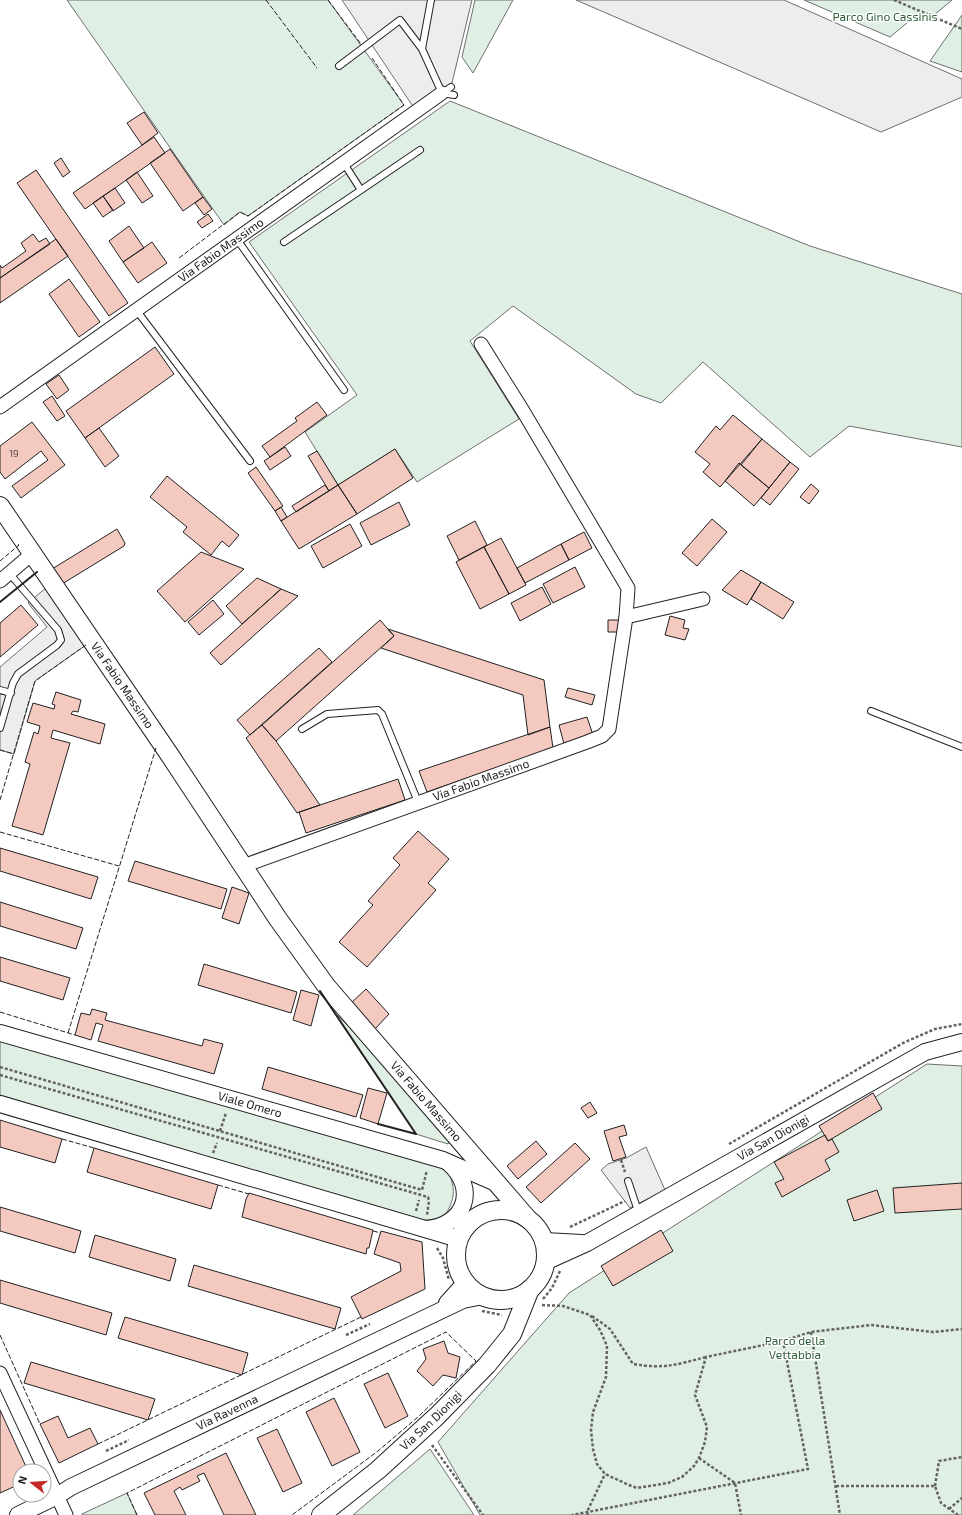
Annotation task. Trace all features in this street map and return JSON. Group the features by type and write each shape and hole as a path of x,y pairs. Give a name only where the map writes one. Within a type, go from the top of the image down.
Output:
{"main road":[{"name":"Via Fabio Massimo","path":"0,506 278,919 327,987 527,1218"},
{"path":"509,1210 527,1218 537,1228 553,1264 540,1277 535,1295 524,1294 511,1308 497,1300 481,1303 458,1283 456,1259 459,1239 471,1222 488,1212 509,1210"},
{"name":"Via San Dionigi","path":"321,1515 378,1470 437,1416 487,1365 512,1334 520,1318 511,1308"}],"street":[{"name":"Via Fabio Massimo","path":"0,407 137,311 343,162 449,92"},
{"name":"Via Fabio Massimo","path":"243,866 602,736 609,729 612,721 626,617 628,588 524,411 481,344"},
{"path":"5,577 33,553"},
{"path":"626,617 703,599"},
{"name":"Viale Omero","path":"0,1033 449,1163 482,1175 497,1183"},
{"name":"Via San Dionigi","path":"553,1264 587,1243 925,1052 962,1042"},
{"path":"0,1104 439,1227 452,1220 457,1215 464,1202 463,1181 449,1163"},
{"path":"426,1223 459,1239"},
{"name":"Via San Dionigi","path":"544,1241 566,1244 587,1243"},
{"name":"Via Ravenna","path":"438,1312 458,1283"},
{"name":"Via Ravenna","path":"18,1515 58,1496 71,1487 463,1300 481,1303"},
{"path":"0,1374 66,1515"}],"lane":[{"path":"422,49 431,0"},
{"path":"339,66 400,20 422,49 449,92"},
{"path":"284,242 420,150"},
{"path":"343,162 361,190"},
{"path":"236,238 344,390"},
{"path":"137,311 250,461"},
{"path":"0,728 10,693 18,674 57,645 61,640 58,630 5,577"},
{"path":"0,690 10,693"},
{"path":"302,729 327,714 378,710 382,714 418,802"},
{"path":"871,711 962,747"},
{"path":"628,1181 639,1214"}],"path":[{"path":"894,0 962,29"},
{"path":"724,1147 903,1043 935,1029 962,1024"},
{"path":"0,1067 422,1190 428,1167"},
{"path":"0,1075 428,1197 429,1201 426,1223"},
{"path":"220,1131 227,1110"},
{"path":"213,1156 217,1143"},
{"path":"621,1160 628,1181"},
{"path":"414,1216 419,1200"},
{"path":"565,1227 576,1225 625,1201"},
{"path":"435,1246 443,1258 445,1270 458,1283"},
{"path":"535,1295 555,1283 553,1264"},
{"path":"481,1303 492,1315 511,1308"},
{"path":"542,1305 563,1306 590,1315 610,1329 633,1364 655,1368 668,1367 782,1341 811,1332 871,1325 933,1332 962,1329"},
{"path":"590,1315 600,1330 607,1346 606,1377 593,1412 590,1430 597,1464 605,1474 637,1488 668,1483 682,1477 694,1466 699,1458 707,1427 695,1395 706,1358"},
{"path":"346,1335 370,1324"},
{"path":"811,1332 840,1515"},
{"path":"572,1515 587,1514 808,1469 782,1341"},
{"path":"106,1451 129,1440"},
{"path":"432,1445 483,1515"},
{"path":"958,1515 941,1503 935,1486 939,1461 962,1457"},
{"path":"699,1458 735,1483 741,1515"},
{"path":"587,1514 605,1474"},
{"path":"836,1486 935,1486"},
{"path":"949,1509 962,1498"}],"green space":[{"path":"67,0 328,0 404,105 248,216 240,212 224,225"},
{"path":"475,0 513,0 473,73 462,57"},
{"name":"Parco Gino Cassinis","path":"804,0 952,0 934,15 913,18 890,37"},
{"path":"962,15 962,72 930,61"},
{"path":"450,101 810,246 962,294 962,447 849,426 810,457 703,362 661,403 636,394 513,306 470,341 519,419 417,482 395,449 338,485 305,432 357,395 249,242"},
{"path":"334,1012 371,1048 450,1137 448,1144 416,1134"},
{"path":"0,1038 432,1163 448,1171 453,1189 451,1204 445,1216 432,1220 418,1220 0,1095"},
{"name":"Parco della Vettabbia","path":"927,1064 962,1066 962,1515 480,1515 438,1442 569,1293"},
{"path":"430,1449 474,1515 353,1515"},
{"path":"127,1493 137,1515 82,1515 82,1514"}],"shaded area":[{"path":"342,0 472,0 451,87 416,111"},
{"path":"576,0 784,0 962,79 962,97 881,132"},
{"path":"47,587 86,645 35,681 14,754 0,750 0,667 47,627 28,603"},
{"path":"646,1147 665,1190 630,1208 601,1170 608,1164 626,1158"}],"building":[{"path":"144,112 158,133 142,145 127,123"},
{"path":"154,137 165,153 85,209 73,193"},
{"path":"170,149 203,197 183,211 150,163"},
{"path":"61,158 70,172 63,177 54,163"},
{"path":"36,170 128,303 109,316 17,183"},
{"path":"137,172 153,196 142,203 126,180"},
{"path":"115,188 125,203 113,211 103,196"},
{"path":"103,196 113,210 103,217 93,203"},
{"path":"203,197 212,209 204,215 195,203"},
{"path":"208,214 213,221 202,228 197,222"},
{"path":"129,226 144,248 123,262 109,241"},
{"path":"33,234 39,242 46,238 50,244 0,278 0,265 2,268 26,251 21,243"},
{"path":"56,239 68,256 0,303 0,278"},
{"path":"152,242 167,263 138,283 123,262"},
{"path":"69,279 100,322 79,337 49,294"},
{"path":"155,347 174,374 85,438 66,411"},
{"path":"59,375 69,390 57,399 46,384"},
{"path":"52,396 65,416 57,421 43,402"},
{"path":"317,402 327,415 270,457 262,446 297,421 295,418"},
{"path":"733,415 762,439 720,487 703,472 710,464 695,452 716,426 720,430"},
{"path":"32,422 65,465 21,498 12,486 48,460 41,451 5,479 0,472 0,446"},
{"path":"99,428 119,456 105,467 85,438"},
{"path":"762,439 790,462 769,488 741,465"},
{"path":"285,447 291,456 270,470 264,461"},
{"path":"395,449 413,478 357,514 338,485"},
{"path":"317,451 338,485 329,491 308,456"},
{"path":"790,462 799,469 770,505 761,498"},
{"path":"739,463 769,488 754,506 725,481"},
{"path":"256,467 283,506 275,511 248,473"},
{"path":"167,476 239,535 229,547 222,541 211,555 183,532 187,527 150,497"},
{"path":"811,484 819,491 809,504 800,497"},
{"path":"325,485 329,491 296,512 292,506"},
{"path":"338,485 357,514 299,549 281,521"},
{"path":"399,502 410,525 371,545 360,523"},
{"path":"281,507 287,517 281,521 275,511"},
{"path":"712,519 727,532 697,566 682,553"},
{"path":"475,521 487,545 459,560 447,536"},
{"path":"350,524 362,546 323,568 311,546"},
{"path":"117,529 125,543 124,546 62,584 52,569"},
{"path":"584,532 592,548 569,560 561,544"},
{"path":"501,538 526,585 509,594 484,547"},
{"path":"561,544 569,560 525,583 517,568"},
{"path":"484,547 509,594 480,609 456,562"},
{"path":"201,552 244,569 185,622 157,591"},
{"path":"575,567 585,587 553,603 543,584"},
{"path":"741,570 761,582 747,605 722,590"},
{"path":"257,578 281,589 242,624 226,606"},
{"path":"761,582 794,602 783,619 751,599"},
{"path":"542,587 551,604 520,621 511,603"},
{"path":"281,589 298,596 221,665 210,653"},
{"path":"213,600 224,614 199,635 188,622"},
{"path":"21,605 38,625 0,657 0,623"},
{"path":"670,616 685,620 683,628 689,629 685,640 665,635"},
{"path":"380,620 394,636 276,741 262,725"},
{"path":"608,620 619,620 619,632 608,632"},
{"path":"388,629 544,680 550,727 528,735 523,695 381,648 394,636"},
{"path":"319,648 332,662 250,735 237,720"},
{"path":"568,688 595,695 592,705 565,697"},
{"path":"56,692 81,700 78,712 73,711 71,714 105,724 100,744 53,730 51,738 70,743 43,835 12,826 30,764 25,762 34,732 38,734 40,726 27,722 33,703 54,709 55,705 52,704"},
{"path":"587,717 593,735 564,744 559,725"},
{"path":"262,725 276,741 320,805 297,813 246,738"},
{"path":"550,727 553,748 427,792 419,771"},
{"path":"398,779 405,800 306,833 299,812"},
{"path":"418,831 449,859 428,883 436,890 367,967 339,942 373,905 368,901 400,865 393,858"},
{"path":"0,848 98,877 91,899 0,871"},
{"path":"135,861 227,889 221,909 128,881"},
{"path":"232,887 249,893 239,924 222,918"},
{"path":"0,902 83,928 76,949 0,926"},
{"path":"0,957 70,978 63,1000 0,981"},
{"path":"204,964 297,992 291,1013 198,985"},
{"path":"366,989 389,1014 374,1030 350,1004"},
{"path":"301,990 319,995 311,1026 293,1020"},
{"path":"92,1009 107,1013 105,1020 202,1046 204,1039 223,1044 214,1074 98,1041 103,1025 96,1023 91,1040 75,1035 81,1013 90,1015"},
{"path":"268,1067 363,1095 356,1117 262,1089"},
{"path":"368,1088 387,1093 378,1124 360,1118"},
{"path":"873,1093 882,1109 828,1141 819,1126"},
{"path":"590,1102 597,1113 588,1118 581,1108"},
{"path":"0,1120 62,1139 55,1163 0,1147"},
{"path":"624,1125 627,1135 619,1137 626,1157 613,1161 604,1131"},
{"path":"825,1135 828,1141 832,1139 839,1152 825,1160 830,1170 782,1197 775,1183 784,1179 774,1162"},
{"path":"536,1141 547,1154 518,1179 507,1166"},
{"path":"575,1143 590,1159 541,1203 526,1187"},
{"path":"94,1148 218,1185 211,1209 87,1172"},
{"path":"962,1183 962,1209 895,1213 893,1188"},
{"path":"877,1190 884,1211 854,1221 847,1200"},
{"path":"249,1193 373,1230 369,1248 367,1248 366,1254 242,1217"},
{"path":"0,1207 81,1231 75,1253 0,1231"},
{"path":"661,1230 673,1251 613,1286 601,1266"},
{"path":"381,1231 422,1242 425,1289 362,1319 351,1297 401,1271 400,1263 374,1254"},
{"path":"95,1235 176,1259 170,1281 89,1257"},
{"path":"194,1265 341,1308 335,1329 188,1286"},
{"path":"0,1280 112,1313 106,1335 0,1303"},
{"path":"125,1317 248,1353 242,1375 118,1338"},
{"path":"444,1341 448,1353 460,1357 456,1378 443,1375 433,1386 417,1371 426,1359 423,1349"},
{"path":"31,1362 155,1399 148,1420 24,1383"},
{"path":"388,1373 408,1416 385,1428 364,1384"},
{"path":"334,1398 360,1452 332,1466 306,1412"},
{"path":"0,1410 24,1463 12,1463 12,1488 0,1493"},
{"path":"58,1416 68,1438 90,1428 98,1444 59,1463 40,1424"},
{"path":"277,1429 302,1483 283,1492 257,1438"},
{"path":"226,1453 256,1515 224,1515 204,1473 197,1476 200,1481 182,1490 180,1487 174,1491 186,1515 155,1515 144,1493"}],"fence":[{"path":"266,0 317,68"},
{"path":"328,0 361,44"},
{"path":"179,258 240,212 248,216 404,105 372,58"},
{"path":"0,561 19,545 17,544"},
{"path":"0,800 35,681 86,645"},
{"path":"68,1033 156,748"},
{"path":"0,750 14,754"},
{"path":"0,832 119,866"},
{"path":"0,1012 75,1035"},
{"path":"62,1139 94,1148"},
{"path":"218,1185 249,1194"},
{"path":"373,1231 381,1233"},
{"path":"98,1444 361,1317"},
{"path":"137,1515 127,1493 446,1332 476,1361 418,1417 378,1451 292,1515"},
{"path":"0,1335 40,1424"}],"wall":[{"path":"0,602 37,572"},
{"path":"320,991 416,1134 378,1124"}]}
